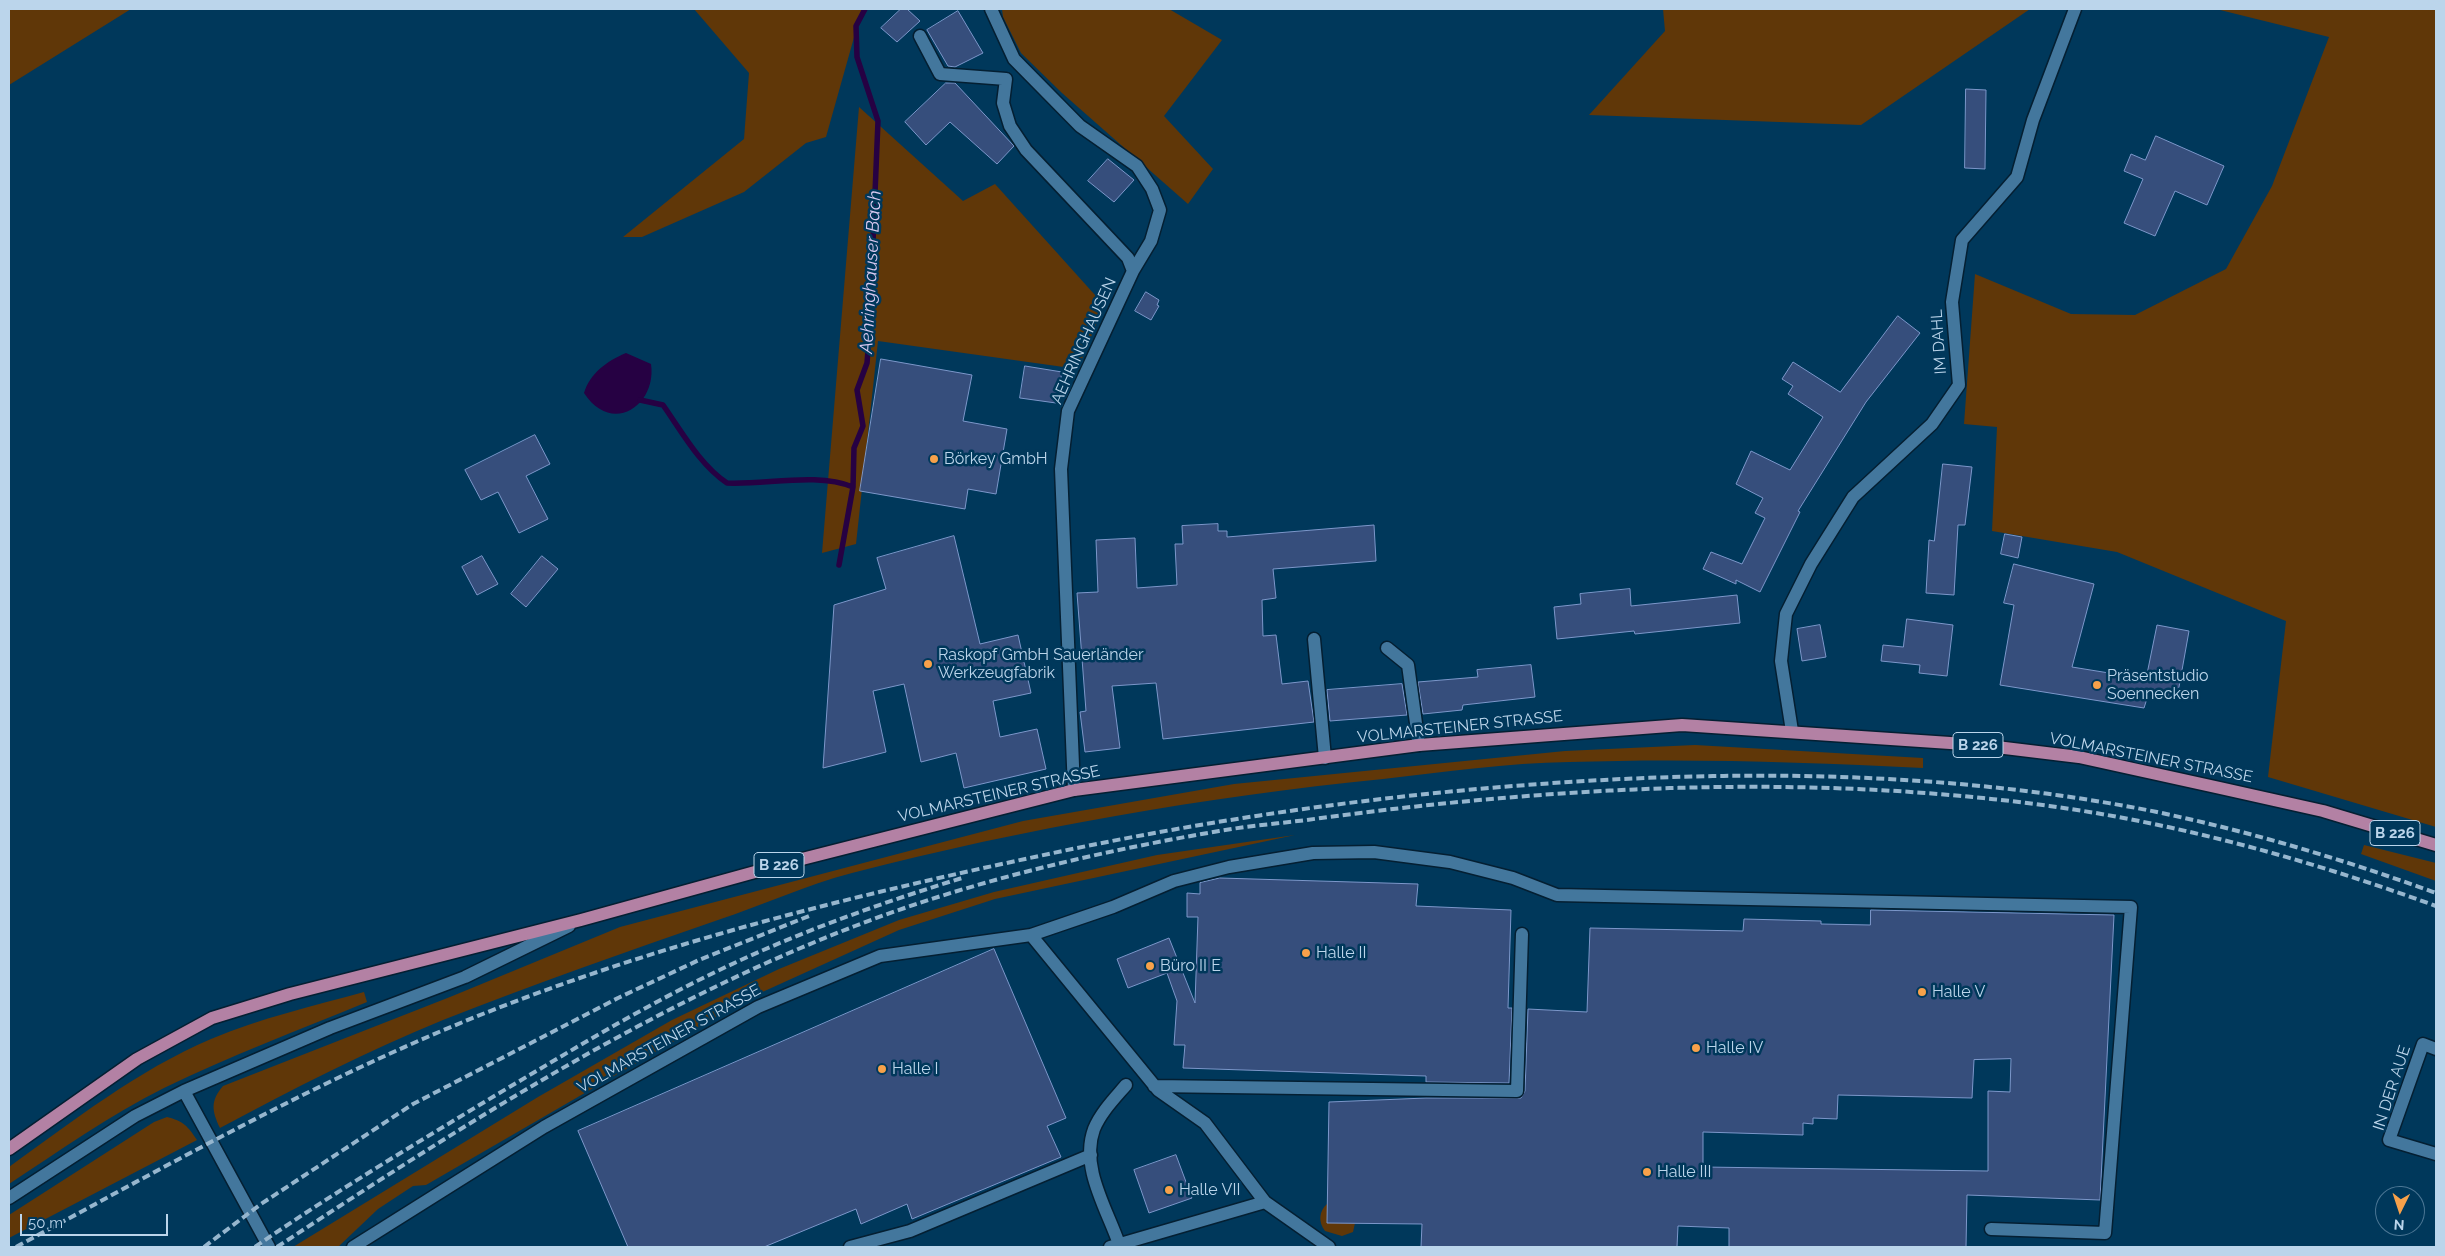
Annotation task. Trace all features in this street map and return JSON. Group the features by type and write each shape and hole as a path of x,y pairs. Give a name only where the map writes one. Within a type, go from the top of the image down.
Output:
{"main road":[{"name":"VOLMARSTEINER STRASSE","path":"9,1149 138,1059 212,1018 299,991 581,920 802,859 1074,790 1419,745 1682,725 1980,745 2079,757 2323,811 2436,845"}],"street":[{"name":"AEHRINGHAUSEN","path":"992,9 1014,59 1080,126 1137,166 1152,189 1160,210 1150,241 1133,271 1068,411 1060,469 1074,790"},
{"name":"IM DAHL","path":"1792,732 1782,661 1786,614 1811,564 1853,497 1932,424 1959,385 1952,302 1962,240 2017,177 2033,120 2075,9"},
{"path":"920,36 940,74 1006,79 1003,103 1010,126 1026,150 1128,258 1133,271"},
{"path":"1314,639 1325,758"},
{"path":"1387,648 1408,665 1419,745"},
{"name":"VOLMARSTEINER STRASSE","path":"353,1247 544,1127 758,1007 880,956 1031,935 1113,907 1174,881 1229,867 1313,853 1374,852 1450,862 1513,878 1557,895 2131,907 2105,1232 1991,1229"},
{"name":"VOLMARSTEINER STRASSE","path":"9,1198 135,1116 184,1091 330,1028 465,978 581,920"},
{"path":"1154,1086 1517,1091 1522,934"},
{"path":"1031,935 1154,1086 1205,1123 1265,1202 1329,1247"},
{"name":"IN DER AUE","path":"2436,1050 2423,1044 2389,1140 2436,1154"},
{"path":"1126,1084 1094,1129 1090,1155 1090,1167 1114,1246 1265,1202"},
{"path":"184,1091 269,1247"},
{"path":"850,1247 910,1232 1090,1155"}],"shaded area":[{"path":"9,9 131,9 9,85"},
{"path":"694,9 862,9 826,137 806,143 744,192 642,237 623,237 744,139 749,73"},
{"path":"1002,9 1169,9 1222,40 1164,116 1213,169 1188,204 1062,93 1021,53 1003,17"},
{"path":"1663,9 2030,9 1861,125 1589,115 1665,31"},
{"path":"2216,9 2436,9 2436,827 2268,777 2286,621 2117,552 1992,531 1997,427 1964,424 1975,274 2071,314 2135,315 2226,269 2272,186 2329,37"},
{"path":"859,107 963,201 995,184 1104,305 1078,369 878,341 856,544 822,553"},
{"path":"626,353 651,364 651,379 647,392 640,403 630,410 619,414 607,412 595,406 584,393 590,379 600,368"},
{"path":"1695,745 1923,758 1923,768 1790,762 1702,761 1522,764 1249,795 1049,828 917,857 818,883 443,1020 386,1044 330,1071 220,1128 215,1116 214,1101 223,1086 450,997 620,927 1023,821 1234,784 1565,751"},
{"path":"1295,835 995,899 899,930 747,999 426,1185 413,1186 378,1209 338,1247 293,1247 538,1097 672,1020 779,969 899,920 994,892 1157,855"},
{"path":"2364,845 2436,863 2436,881 2361,854"},
{"path":"364,992 367,1002 214,1065 164,1088 85,1134 9,1184 9,1167 107,1097 158,1066 211,1039 249,1025"},
{"path":"167,1117 185,1125 197,1140 9,1238 9,1215 154,1122"},
{"path":"1327,1204 1327,1223 1355,1223 1353,1232 1342,1236 1325,1231 1320,1217 1322,1210"}],"building":[{"path":"901,9 907,9 920,21 897,42 881,28"},
{"path":"958,11 983,53 955,67 948,66 927,30"},
{"path":"946,83 955,83 1014,146 997,164 950,122 926,145 905,122"},
{"path":"1966,89 1986,90 1985,169 1965,168"},
{"path":"2156,136 2224,166 2207,205 2175,191 2155,236 2124,223 2143,179 2124,171 2131,154 2145,160"},
{"path":"1108,159 1134,180 1114,202 1088,181"},
{"path":"1146,292 1159,300 1157,305 1159,306 1151,320 1135,311"},
{"path":"1898,316 1920,333 1866,402 1798,511 1800,512 1760,592 1736,580 1736,584 1703,569 1711,552 1742,564 1765,518 1755,513 1763,498 1736,484 1751,451 1790,470 1823,417 1788,394 1793,386 1782,379 1793,362 1840,392"},
{"name":"Börkey GmbH","path":"881,359 972,375 963,421 1007,429 996,494 968,489 965,509 860,491"},
{"path":"1025,366 1062,372 1056,403 1020,398"},
{"path":"535,435 550,464 526,476 548,519 519,533 498,492 481,500 465,470"},
{"path":"1943,464 1972,467 1965,525 1958,525 1954,595 1926,593 1929,540 1934,541"},
{"path":"1218,524 1218,531 1227,531 1227,537 1374,525 1376,561 1273,569 1276,598 1262,600 1263,636 1276,635 1282,684 1308,681 1314,722 1163,739 1156,683 1112,686 1120,748 1085,752 1080,712 1086,711 1077,593 1098,592 1096,540 1135,538 1137,588 1177,585 1175,544 1183,544 1182,526"},
{"path":"2005,534 2022,537 2018,558 2001,554"},
{"name":"Raskopf GmbH Sauerländer Werkzeugfabrik","path":"954,536 980,644 1018,635 1031,693 993,701 1000,737 1037,729 1046,769 964,788 956,753 921,762 904,684 873,691 886,752 823,768 834,605 886,589 877,558"},
{"path":"482,556 498,584 477,595 462,567"},
{"path":"542,556 558,569 526,607 511,594"},
{"path":"2014,564 2094,584 2072,667 2146,679 2157,625 2189,631 2177,698 2149,692 2144,708 2000,685 2014,605 2004,603"},
{"path":"1630,589 1631,606 1737,595 1740,623 1635,634 1634,631 1557,639 1554,607 1581,604 1580,594"},
{"path":"1907,619 1953,625 1947,676 1919,673 1920,665 1881,661 1883,645 1903,647"},
{"path":"1820,625 1826,657 1802,661 1797,629"},
{"path":"1531,665 1535,697 1463,705 1462,710 1423,714 1418,682 1478,677 1477,670"},
{"path":"1402,684 1407,715 1330,721 1327,690"},
{"name":"Halle II","path":"1220,878 1418,884 1416,906 1511,910 1508,1008 1512,1008 1509,1083 1426,1082 1426,1076 1183,1068 1185,1045 1174,1045 1177,1001 1167,973 1128,988 1117,959 1169,938 1195,1003 1198,917 1187,917 1187,893 1200,894 1200,883"},
{"path":"1871,910 2114,915 2100,1200 1967,1195 1966,1247 1729,1247 1729,1228 1678,1226 1677,1247 1421,1247 1422,1224 1327,1223 1329,1102 1426,1098 1521,1098 1525,1091 1528,1009 1587,1012 1590,928 1743,931 1744,919 1821,921 1821,924 1870,925","holes":["2011,1059 2010,1092 1988,1091 1988,1171 1703,1167 1703,1132 1803,1135 1803,1123 1813,1124 1813,1118 1837,1119 1838,1095 1972,1098 1974,1060"]},
{"name":"Halle I","path":"994,949 1066,1118 1047,1126 1061,1157 912,1219 907,1204 861,1224 856,1209 764,1247 628,1247 578,1131"},
{"name":"Halle VII","path":"1176,1155 1192,1198 1149,1213 1134,1170"}],"waterway":[{"name":"Aehringhauser Bach","path":"839,565 853,487 854,448 863,426 857,390 867,363 869,338 878,121 857,57 856,26 865,9"},
{"path":"640,400 663,405 700,458 717,476 727,483 824,480 853,487"}],"railway":[{"path":"16,1247 204,1146 331,1081 461,1023 590,975 716,935 909,885 1096,844 1269,814 1443,792 1583,781 1665,777 1748,776 1912,780 1994,787 2076,798 2157,812 2228,828 2298,848 2436,893"},
{"path":"277,1247 416,1157 557,1071 704,993 779,958 899,910 989,882 1081,858 1232,829 1409,807 1585,792 1762,787 1851,789 1939,794 2079,810 2183,830 2336,872 2436,906"},
{"path":"255,1247 344,1188 466,1113 587,1041 680,990 743,959 824,925 878,905 962,878"},
{"path":"204,1247 261,1204 413,1104 618,998 699,960 809,916"}],"place":[{"name":"Börkey GmbH","path":"934,459"},
{"name":"Raskopf GmbH Sauerländer Werkzeugfabrik","path":"928,664"},
{"name":"Präsentstudio Soennecken","path":"2097,685"},
{"name":"Halle II","path":"1306,953"},
{"name":"Büro II E","path":"1150,966"},
{"name":"Halle V","path":"1922,992"},
{"name":"Halle IV","path":"1696,1048"},
{"name":"Halle I","path":"882,1069"},
{"name":"Halle III","path":"1647,1172"},
{"name":"Halle VII","path":"1169,1190"}]}
